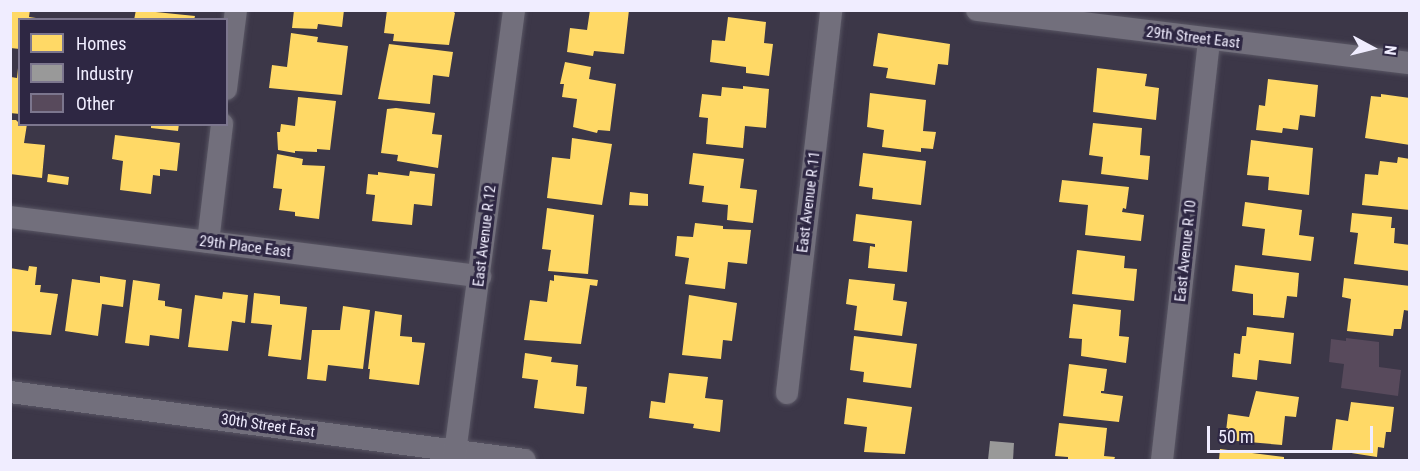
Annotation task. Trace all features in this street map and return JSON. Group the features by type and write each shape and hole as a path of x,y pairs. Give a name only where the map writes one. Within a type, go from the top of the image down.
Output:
{"street":[{"path":"228,73 236,10"},
{"name":"East Avenue R 12","path":"455,456 514,10"},
{"name":"East Avenue R 11","path":"787,393 831,10"},
{"name":"29th Street East","path":"977,10 1410,63"},
{"name":"East Avenue R 10","path":"1162,460 1209,40"},
{"path":"208,242 222,126"},
{"name":"29th Place East","path":"10,218 480,276"},
{"name":"30th Street East","path":"10,392 455,456 525,460"}],"building: Homes":[{"path":"10,10 30,10 29,17 36,18 18,18 18,49 10,48"},
{"path":"136,10 195,16 194,18 134,18"},
{"path":"294,10 344,10 342,27 318,24 317,29 292,28"},
{"path":"387,10 451,10 455,13 449,45 393,41 394,34 384,33"},
{"path":"590,10 629,10 624,54 594,51 593,56 567,52 570,28 587,30"},
{"path":"728,17 766,22 764,43 773,44 769,76 746,73 746,67 710,62 712,40 725,41"},
{"path":"291,33 318,37 317,42 348,46 342,95 269,88 272,65 287,67"},
{"path":"878,33 950,44 948,65 938,64 935,85 886,78 888,68 873,66"},
{"path":"389,44 453,52 449,77 433,75 430,104 378,99"},
{"path":"565,62 591,67 589,79 616,84 610,131 598,130 597,133 573,127 577,99 562,97 564,84 560,84"},
{"path":"18,68 18,114 10,113 11,77 17,78"},
{"path":"1097,68 1147,74 1145,86 1159,88 1156,120 1093,112"},
{"path":"1268,79 1318,85 1315,117 1300,115 1298,130 1283,128 1282,133 1256,130 1259,105 1265,106"},
{"path":"743,86 769,89 766,128 745,126 743,148 706,144 708,118 699,117 702,94 721,96 722,87 743,89"},
{"path":"870,93 926,100 923,131 936,132 933,149 921,148 921,152 882,147 884,130 867,127"},
{"path":"1381,94 1410,98 1410,145 1365,138 1371,96 1381,97"},
{"path":"298,97 336,101 330,150 317,149 317,152 295,151 295,153 278,150 277,132 280,132 281,124 295,126"},
{"path":"387,109 435,113 432,134 442,135 438,168 397,161 398,155 381,153"},
{"path":"10,120 16,120 18,126 27,126 24,143 45,145 42,178 10,174"},
{"path":"1093,123 1142,128 1140,155 1150,156 1148,180 1101,174 1103,157 1089,155"},
{"path":"151,126 179,126 178,131 151,128"},
{"path":"115,135 180,143 177,171 160,169 160,176 153,175 151,194 120,190 123,161 112,159"},
{"path":"572,138 612,144 602,205 547,198 552,157 570,159"},
{"path":"1251,140 1313,148 1309,195 1268,190 1269,177 1247,175"},
{"path":"693,153 744,159 740,188 757,190 753,223 727,220 728,205 702,202 704,186 689,184"},
{"path":"863,153 926,161 921,205 872,199 873,188 859,186"},
{"path":"277,154 303,159 302,165 325,166 319,219 295,216 295,212 279,210 282,189 273,188"},
{"path":"1398,157 1410,159 1410,210 1362,205 1365,174 1378,175 1380,161 1397,163"},
{"path":"410,171 435,174 432,206 414,204 412,225 372,221 375,195 366,194 368,174 378,175 378,172 409,176"},
{"path":"48,174 69,177 68,185 47,182"},
{"path":"1062,180 1129,187 1126,209 1123,208 1122,212 1144,215 1141,241 1085,235 1088,205 1059,202"},
{"path":"630,192 648,194 648,206 629,205"},
{"path":"1245,202 1302,210 1299,235 1314,237 1311,261 1262,255 1265,229 1242,226"},
{"path":"547,208 594,215 588,274 548,271 551,250 542,249"},
{"path":"1352,213 1392,217 1391,228 1395,228 1394,243 1410,245 1410,271 1354,264 1358,233 1350,232"},
{"path":"856,214 912,221 907,272 868,268 870,246 875,247 875,244 853,241"},
{"path":"695,223 723,226 723,229 751,230 747,264 728,262 725,289 685,284 689,258 675,256 677,236 693,237"},
{"path":"1077,250 1125,256 1124,268 1137,269 1134,301 1072,294"},
{"path":"1235,265 1299,273 1297,297 1287,296 1284,318 1253,315 1253,294 1232,291"},
{"path":"29,266 37,267 35,285 41,285 40,292 58,294 51,335 10,331 10,268 28,271"},
{"path":"554,275 598,280 597,286 590,285 581,344 524,340 530,300 547,302 550,280 554,281"},
{"path":"100,276 126,280 123,307 102,304 98,336 65,331 72,279 100,283"},
{"path":"1344,278 1410,286 1410,311 1404,310 1401,329 1394,329 1393,336 1347,331 1351,299 1342,297"},
{"path":"849,279 895,284 893,300 907,302 902,336 854,330 857,306 846,304"},
{"path":"133,280 160,284 158,300 165,301 165,306 182,309 179,339 150,335 149,346 125,343"},
{"path":"223,292 248,295 245,323 232,321 228,351 188,347 195,295 222,299"},
{"path":"254,293 280,296 280,304 307,307 301,360 268,356 272,325 251,323"},
{"path":"689,295 737,303 732,341 723,340 721,359 682,355"},
{"path":"1073,304 1121,310 1119,336 1129,337 1126,363 1081,356 1082,339 1069,338"},
{"path":"343,306 370,310 363,369 328,365 326,381 307,379 312,330 340,330"},
{"path":"375,311 402,315 400,336 412,337 412,342 425,343 419,385 369,379 370,369 368,369"},
{"path":"1247,327 1294,333 1291,364 1259,360 1257,380 1232,377 1234,353 1240,354 1242,336 1246,336"},
{"path":"854,336 917,344 911,388 863,382 864,372 850,370"},
{"path":"525,353 552,357 551,362 578,365 576,386 587,387 584,414 534,408 538,380 522,378"},
{"path":"1069,364 1107,369 1104,391 1101,393 1123,396 1119,422 1063,416"},
{"path":"669,373 708,377 705,398 723,400 720,432 693,428 694,424 649,418 651,401 665,403"},
{"path":"1256,391 1299,397 1296,417 1285,416 1282,445 1225,440 1228,414 1249,417"},
{"path":"847,398 912,407 905,454 864,452 867,427 844,424"},
{"path":"1351,402 1394,407 1391,432 1386,432 1384,448 1378,447 1377,457 1332,450 1336,419 1348,421"},
{"path":"1059,423 1107,428 1104,456 1115,457 1114,460 1068,460 1068,457 1055,456"},
{"path":"1220,449 1284,457 1284,460 1219,460"}],"building: Industry":[{"path":"990,441 1014,443 1013,460 988,460"}],"building: Other":[{"path":"1346,338 1379,342 1379,367 1401,370 1398,396 1341,388 1344,364 1329,362 1331,339 1346,341"}]}
